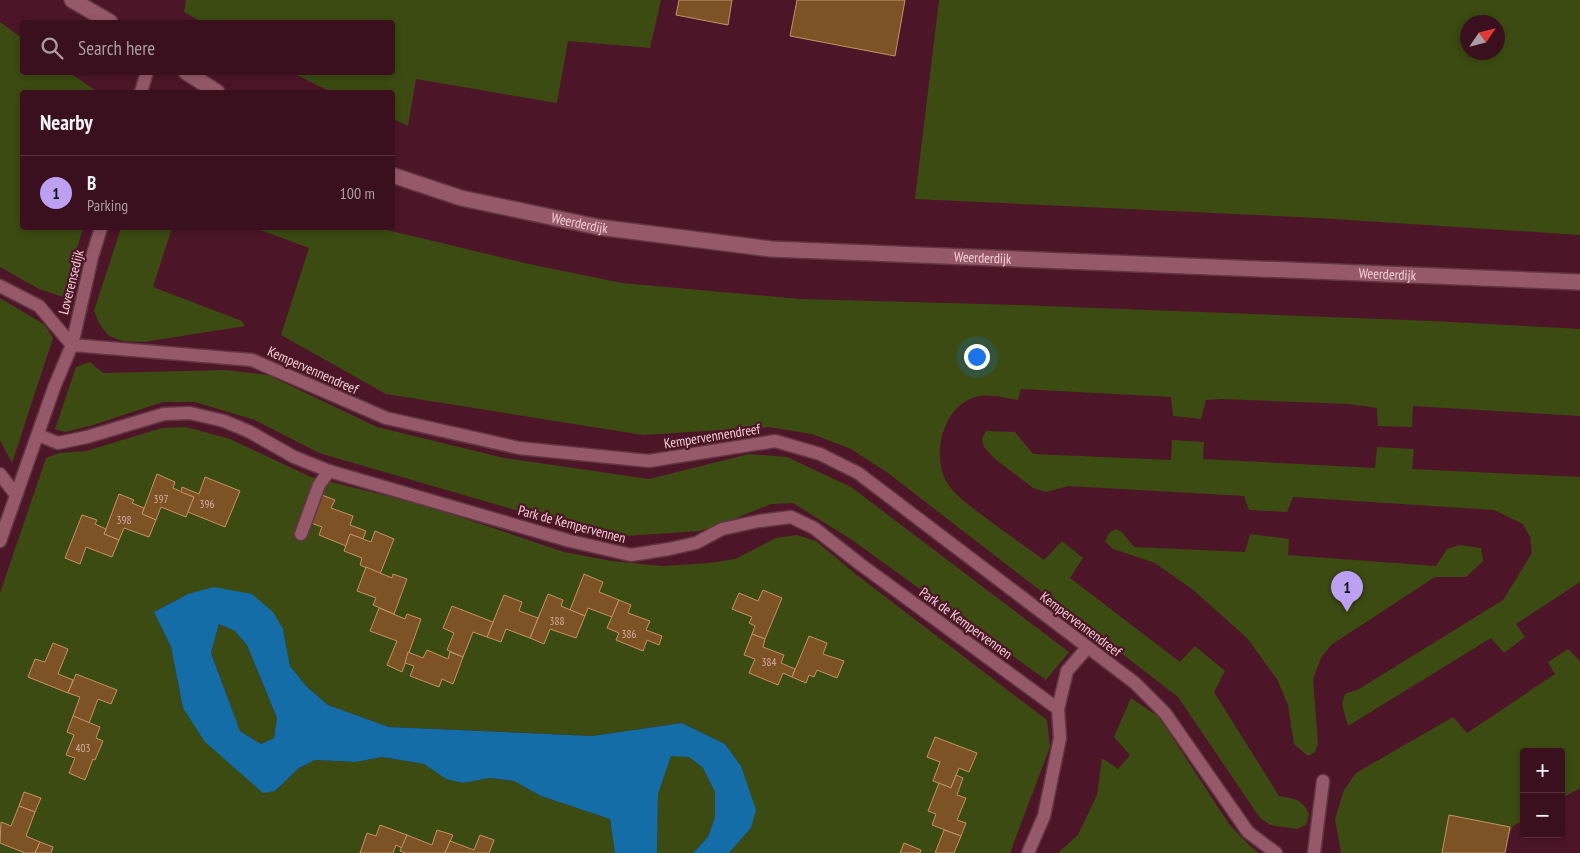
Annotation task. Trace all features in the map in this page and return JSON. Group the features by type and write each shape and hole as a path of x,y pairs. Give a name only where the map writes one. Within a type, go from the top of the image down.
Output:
{"street":[{"path":"72,0 107,20"},
{"path":"191,75 215,90"},
{"name":"Weerderdijk","path":"395,176 461,198 598,227 771,249 1580,282"}],"lane":[{"path":"142,90 145,75"},
{"name":"Loverensedijk","path":"72,345 92,257 100,230"},
{"path":"0,286 39,306 72,345 55,385 0,541"},
{"name":"Kempervennendreef","path":"72,345 252,360 386,418 518,448 649,461 775,441 820,454 858,473 1135,683 1165,713 1248,832 1276,853"},
{"name":"Park de Kempervennen","path":"38,435 58,443 105,432 164,414 190,413 224,421 250,432 294,457 328,471 631,556 696,543 722,529 790,517 814,528 1058,710"},
{"path":"300,534 319,485 328,471"},
{"path":"0,474 16,495"},
{"path":"1028,853 1044,816 1060,738 1058,710 1067,670 1087,648"},
{"path":"1314,853 1323,781"}],"green space":[{"path":"186,0 661,0 650,48 568,41 557,103 416,79 408,126 395,120 395,90 327,90 297,75 395,75 395,20 198,20 184,12"},
{"path":"939,0 1580,0 1580,235 1318,218 915,199"},
{"path":"0,22 20,37 20,75 73,75 95,90 20,90 20,230 82,230 63,297 39,289 0,267"},
{"path":"120,230 171,230 153,287 242,321 245,326 144,342 123,341 109,336 100,325 94,311"},
{"path":"260,230 387,230 529,264 622,283 801,299 1019,305 1433,321 1580,329 1580,416 1413,406 1412,427 1378,426 1377,408 1349,404 1222,399 1206,400 1201,419 1173,416 1171,397 1021,389 1018,400 997,396 981,396 965,402 955,410 943,433 940,447 943,473 952,489 972,508 1044,560 1062,541 1083,558 1070,578 1180,662 1195,646 1225,671 1214,692 1279,796 1297,800 1306,809 1309,814 1306,825 1297,829 1270,825 1260,818 1178,697 888,473 851,449 812,434 768,427 643,435 386,394 281,335 309,248"},
{"path":"0,298 45,325 53,338 12,463 0,440"},
{"path":"90,362 103,373 226,370 268,375 377,427 504,458 649,479 749,454 787,457 851,487 1069,652 1046,680 852,540 793,503 771,504 700,531 625,536 577,528 319,453 255,420 195,402 163,402 90,426 65,432 55,429 76,367"},
{"path":"186,427 230,439 311,477 424,505 564,552 612,561 662,566 709,563 735,559 776,538 797,535 816,541 858,576 1047,720 1050,747 1010,853 729,853 751,828 741,766 725,744 682,723 592,736 389,727 328,705 306,686 290,666 283,629 188,594 154,612 171,647 183,708 275,791 299,768 315,760 356,762 382,757 424,764 446,779 463,783 490,778 514,781 541,796 610,819 615,853 0,853 0,593 46,458 59,453 86,451 162,428"},
{"path":"986,431 1015,432 1033,454 1171,460 1172,440 1204,442 1203,459 1375,468 1377,447 1414,449 1412,469 1580,477 1580,582 1516,624 1525,637 1504,653 1491,638 1348,726 1342,704 1345,694 1359,689 1503,600 1532,553 1530,537 1523,524 1494,510 1293,497 1287,512 1249,510 1244,496 1068,486 1046,492 1033,488 995,459 984,447 982,439"},
{"path":"1116,529 1122,532 1134,547 1245,552 1250,534 1289,539 1288,555 1436,566 1447,549 1460,545 1481,548 1483,561 1466,577 1435,577 1331,645 1321,658 1313,679 1318,743 1315,752 1308,756 1294,744 1288,705 1277,679 1247,638 1192,589 1155,563 1113,549 1105,541 1110,532"},
{"path":"219,624 235,631 247,645 277,718 274,738 261,744 240,731 211,653"},
{"path":"1568,649 1580,661 1580,788 1565,797 1565,748 1520,748 1520,822 1513,826 1501,853 1341,853 1335,819 1344,790 1356,773 1453,717 1467,733 1555,674 1548,662"},
{"path":"1131,698 1159,717 1229,824 1259,853 1058,853 1078,835 1097,795 1102,758 1118,769 1130,755 1114,737"},
{"path":"671,755 689,757 703,768 715,792 715,817 708,837 693,853 657,853 658,794"}],"water":[{"path":"214,587 252,594 273,612 283,629 290,666 306,686 328,705 389,727 592,736 682,723 725,744 741,766 756,810 751,828 729,853 693,853 708,837 715,817 715,792 703,768 689,757 671,756 658,794 657,853 615,853 610,819 541,796 514,781 490,778 463,783 446,779 424,764 382,757 356,762 315,760 299,768 275,791 263,793 205,742 183,708 171,647 154,612 188,594","holes":["219,624 235,631 247,645 277,718 274,738 261,744 240,731 211,653"]}],"building":[{"path":"679,0 732,0 728,25 676,15"},
{"path":"797,0 905,0 895,56 790,36"},
{"path":"157,474 175,482 173,488 194,497 186,517 161,507 156,520 142,514"},
{"path":"205,477 240,491 225,527 188,512 194,497 181,492 182,487 199,494"},
{"path":"119,494 134,500 132,503 144,508 142,514 156,520 149,537 124,528 119,540 104,534"},
{"path":"322,495 335,500 331,508 353,516 350,525 366,531 363,539 350,534 346,546 319,535 322,527 311,523"},
{"path":"82,515 97,520 95,524 106,529 104,534 119,540 112,557 86,547 80,564 65,558"},
{"path":"375,531 394,539 380,574 360,565 362,558 344,551 350,534 371,542"},
{"path":"366,567 392,578 393,574 407,579 394,614 373,605 376,598 357,591"},
{"path":"584,574 603,582 599,592 619,600 612,617 588,608 585,616 570,610"},
{"path":"763,590 782,598 765,639 752,634 755,626 749,623 752,617 732,609 739,593 758,601"},
{"path":"548,594 563,600 561,606 585,616 576,638 550,629 544,644 530,638"},
{"path":"504,595 522,602 519,611 538,618 530,638 506,629 501,642 487,637"},
{"path":"619,600 631,605 628,613 650,621 646,630 662,636 659,645 647,640 643,651 616,640 619,633 607,628"},
{"path":"452,606 493,622 487,637 473,632 463,657 447,650 454,633 443,628"},
{"path":"379,608 405,619 407,614 421,619 402,672 387,665 397,641 370,631"},
{"path":"752,634 765,639 763,647 784,655 781,663 795,669 792,677 783,673 778,685 749,673 755,659 744,655"},
{"path":"809,636 827,643 823,654 844,661 837,678 817,670 814,677 809,675 806,683 792,677"},
{"path":"53,643 68,649 58,674 73,680 68,693 28,677 35,659 45,662"},
{"path":"427,650 448,659 450,652 463,657 453,684 442,679 439,687 410,676 414,666 405,663 408,652 423,658"},
{"path":"76,674 117,690 111,704 98,699 89,723 73,716 80,697 68,693"},
{"path":"73,716 100,727 96,738 103,741 95,760 93,759 85,780 69,773 75,758 66,755 74,735 67,732"},
{"path":"935,737 977,753 969,772 959,768 951,788 933,781 940,762 927,757"},
{"path":"956,775 963,778 957,795 966,798 957,820 966,823 961,836 932,825 936,814 928,811 939,783 951,788"},
{"path":"24,792 41,798 35,812 19,806"},
{"path":"19,806 35,812 26,836 40,842 35,853 25,853 0,843 1,822 11,826"},
{"path":"1449,815 1510,827 1505,853 1442,853"},
{"path":"380,825 407,835 402,848 396,845 393,853 360,853 367,833 376,836"},
{"path":"437,830 453,835 445,853 405,853 400,851 407,835 432,845"},
{"path":"944,830 961,836 954,853 935,853"},
{"path":"480,835 494,840 489,853 445,853 450,841 474,850"},
{"path":"40,842 53,847 51,853 35,853"},
{"path":"904,843 921,850 920,853 900,853"}],"place":[{"name":"B","path":"1347,612"}]}
